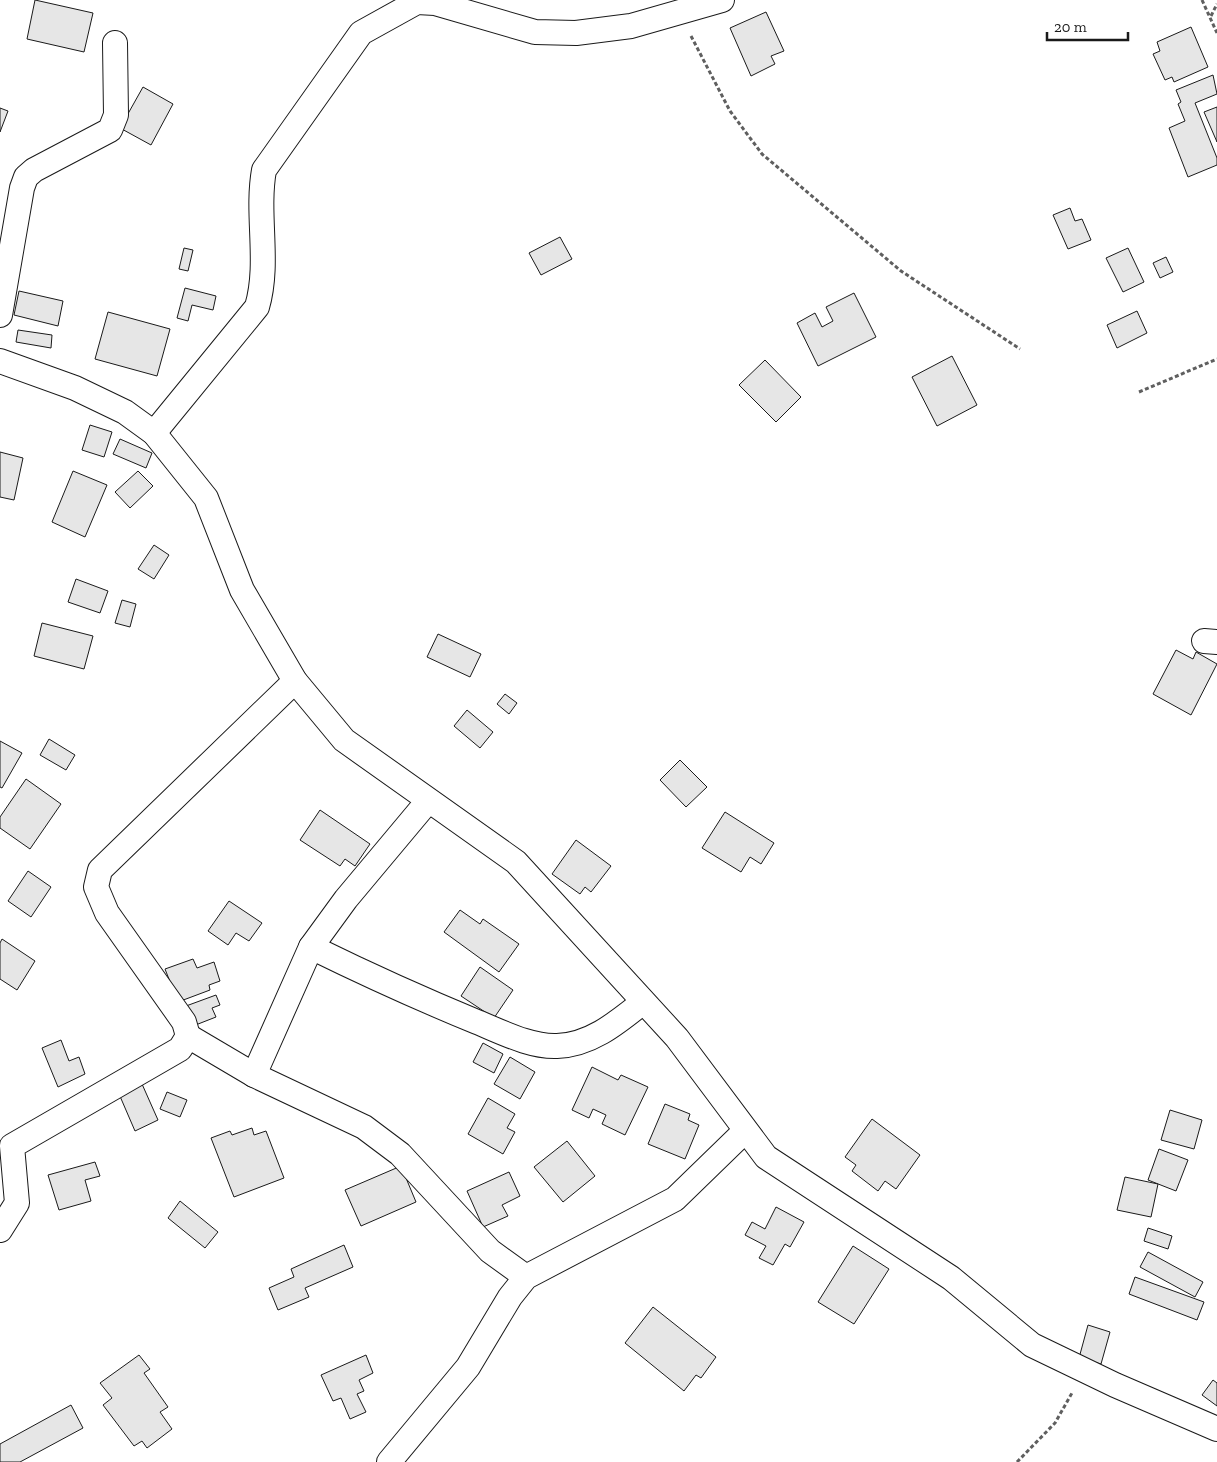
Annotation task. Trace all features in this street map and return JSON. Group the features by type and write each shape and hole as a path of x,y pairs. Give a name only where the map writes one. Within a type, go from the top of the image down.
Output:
{"street":[{"path":"154,433 258,307 263,286 260,190 264,170 361,33 417,2 435,3 535,32 576,33 631,26 722,0"},
{"path":"0,315 22,188 26,177 34,170 110,130 116,115 115,43"},
{"path":"0,361 75,388 125,412 154,433 206,498 242,590 295,681 344,740 516,862 676,1038 766,1157 950,1278 1032,1345 1217,1429"},
{"path":"295,681 100,870 96,887 106,913 184,1022 188,1036 254,1075 364,1127 400,1154 490,1251 526,1277"},
{"path":"254,1075 311,947 346,899 428,801"},
{"path":"311,947 373,977 506,1034 522,1040 556,1047 594,1037 615,1024 643,1002"},
{"path":"0,1230 17,1203 12,1146 180,1049 188,1036"},
{"path":"389,1462 468,1367 510,1297 526,1277 674,1199 746,1131"}],"path":[{"path":"1202,0 1217,33"},
{"path":"1211,17 1217,4"},
{"path":"680,13 730,111 762,154 901,271 1020,349"},
{"path":"1139,392 1217,359"},
{"path":"1017,1462 1055,1423 1085,1370"}],"building":[{"path":"35,0 93,13 84,52 27,39"},
{"path":"766,12 784,51 771,56 775,64 751,76 730,28"},
{"path":"1191,27 1208,67 1174,82 1172,77 1165,80 1153,54 1160,51 1157,42"},
{"path":"1213,75 1217,94 1195,103 1217,158 1217,165 1188,177 1169,128 1185,121 1178,104 1181,102 1176,90"},
{"path":"143,87 173,104 151,145 120,128"},
{"path":"1217,107 1217,142 1204,112"},
{"path":"0,108 8,111 0,132"},
{"path":"1070,208 1075,221 1082,219 1091,240 1068,249 1053,215"},
{"path":"560,237 572,259 541,275 529,253"},
{"path":"184,248 193,250 188,271 179,269"},
{"path":"1128,248 1144,282 1123,292 1106,258"},
{"path":"1166,257 1173,272 1160,278 1153,263"},
{"path":"185,288 216,296 213,310 192,305 188,321 177,318"},
{"path":"19,291 63,301 58,326 14,315"},
{"path":"854,293 876,337 818,366 797,323 815,313 822,327 833,321 826,307"},
{"path":"1137,311 1147,333 1117,348 1107,325"},
{"path":"108,312 170,329 157,376 95,359"},
{"path":"18,330 52,335 51,348 16,342"},
{"path":"952,356 977,405 937,426 912,377"},
{"path":"765,360 801,397 776,422 739,385"},
{"path":"90,425 112,432 104,457 82,450"},
{"path":"120,439 152,453 146,468 113,454"},
{"path":"0,452 23,458 14,500 0,497"},
{"path":"73,471 107,485 85,537 52,522"},
{"path":"138,471 153,486 130,508 115,492"},
{"path":"154,545 169,555 154,579 138,569"},
{"path":"76,579 108,591 100,613 68,602"},
{"path":"122,600 136,604 130,627 115,623"},
{"path":"42,623 93,636 84,669 34,656"},
{"path":"438,634 481,654 470,677 427,657"},
{"path":"1176,650 1193,659 1196,652 1217,664 1191,715 1153,694"},
{"path":"505,694 517,703 509,714 497,704"},
{"path":"467,710 493,732 480,748 454,726"},
{"path":"49,739 75,755 66,770 40,755"},
{"path":"0,741 22,753 2,788 0,787"},
{"path":"680,760 707,787 686,807 660,780"},
{"path":"26,779 61,804 30,849 0,828 0,817"},
{"path":"320,810 370,844 355,866 345,859 340,866 300,840"},
{"path":"725,812 774,843 761,864 750,857 741,872 702,848"},
{"path":"576,840 611,866 591,892 585,887 580,894 552,874"},
{"path":"28,871 51,887 31,917 8,901"},
{"path":"229,901 262,923 249,941 236,933 228,945 208,931"},
{"path":"460,910 480,924 483,919 519,944 499,972 444,932"},
{"path":"2,939 35,961 17,990 0,979 0,943"},
{"path":"193,959 197,968 214,962 220,981 209,985 210,990 178,1002 165,969"},
{"path":"480,967 513,990 494,1018 461,996"},
{"path":"216,995 220,1005 212,1008 216,1017 193,1026 186,1006"},
{"path":"61,1040 69,1061 79,1057 85,1074 58,1087 42,1048"},
{"path":"483,1043 503,1054 494,1073 473,1062"},
{"path":"510,1057 535,1072 520,1099 494,1084"},
{"path":"592,1067 618,1080 621,1075 648,1087 625,1135 602,1124 606,1115 593,1109 589,1118 572,1110"},
{"path":"142,1084 158,1120 135,1131 116,1087"},
{"path":"167,1092 187,1100 180,1117 160,1109"},
{"path":"488,1098 515,1114 507,1128 515,1132 503,1154 468,1134"},
{"path":"665,1104 690,1114 688,1120 699,1125 685,1159 648,1144"},
{"path":"1170,1110 1202,1120 1194,1149 1161,1140"},
{"path":"872,1119 920,1155 896,1189 885,1181 878,1191 852,1171 856,1165 845,1157"},
{"path":"252,1128 254,1135 266,1131 284,1178 234,1197 211,1138 230,1131 232,1135"},
{"path":"567,1141 595,1176 563,1202 534,1167"},
{"path":"1159,1149 1188,1160 1176,1191 1148,1180"},
{"path":"95,1162 100,1176 85,1180 91,1201 59,1210 48,1175"},
{"path":"401,1166 416,1202 361,1226 345,1190"},
{"path":"509,1172 520,1196 502,1205 508,1216 483,1227 467,1191"},
{"path":"1125,1177 1158,1184 1151,1217 1117,1210"},
{"path":"180,1201 218,1232 205,1248 168,1218"},
{"path":"776,1207 804,1222 790,1247 785,1244 773,1265 759,1258 766,1246 745,1235 752,1222 765,1229"},
{"path":"1148,1228 1172,1236 1168,1249 1144,1241"},
{"path":"344,1245 353,1267 305,1288 309,1297 278,1310 269,1288 294,1277 291,1269"},
{"path":"853,1246 889,1269 854,1324 818,1302"},
{"path":"1148,1252 1203,1282 1195,1297 1140,1267"},
{"path":"1135,1277 1204,1302 1197,1320 1129,1294"},
{"path":"653,1307 716,1357 701,1378 696,1375 684,1391 625,1343"},
{"path":"1088,1325 1110,1332 1101,1364 1079,1358"},
{"path":"139,1355 150,1369 144,1373 168,1407 160,1412 172,1429 147,1448 142,1441 134,1446 103,1405 112,1398 100,1383"},
{"path":"366,1355 373,1373 359,1380 364,1391 357,1394 366,1412 350,1419 341,1398 333,1401 321,1375"},
{"path":"1213,1380 1217,1383 1217,1406 1202,1395"},
{"path":"71,1405 83,1428 20,1462 0,1462 0,1444"}]}
